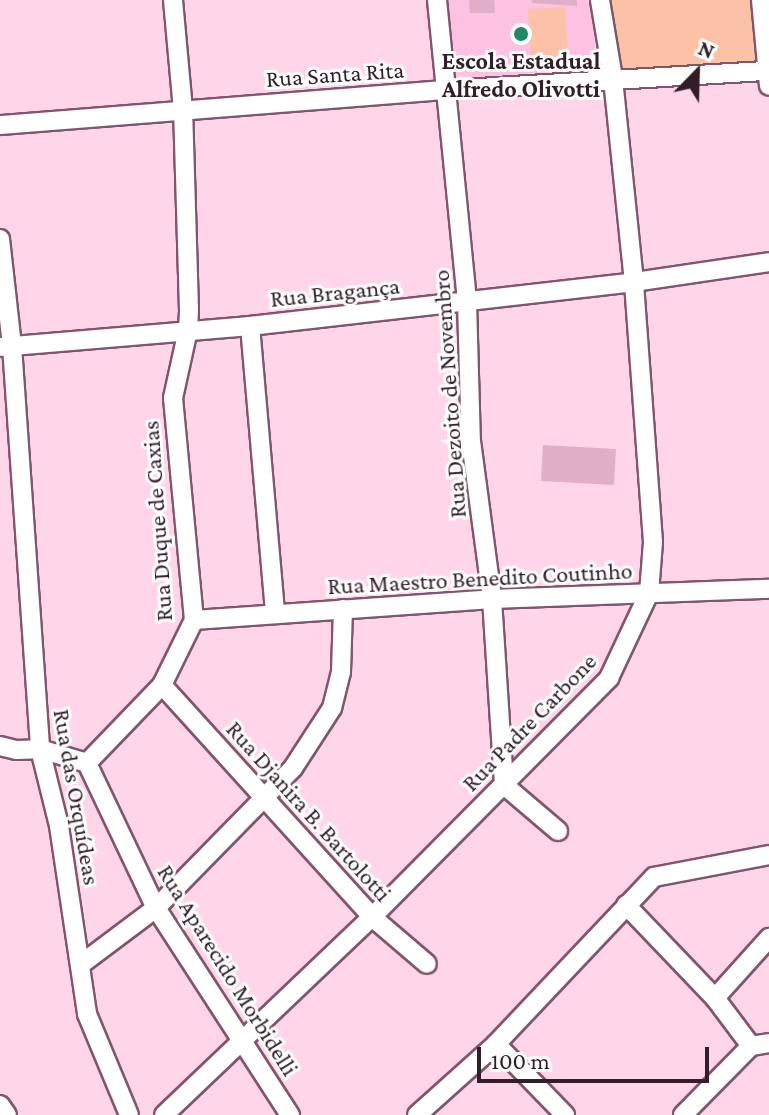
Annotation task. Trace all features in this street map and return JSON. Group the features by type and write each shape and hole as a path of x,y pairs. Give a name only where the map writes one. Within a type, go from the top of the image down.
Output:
{"street":[{"name":"Rua Duque de Caxias","path":"87,763 162,685 194,620 173,398 188,330 183,110 173,0"},
{"name":"Rua Dezoito de Novembro","path":"437,0 467,302 471,441 492,599 504,785"},
{"name":"Rua Padre Carbone","path":"164,1115 372,917 609,678 649,593 653,542 634,282 613,78 600,0"},
{"path":"761,0 768,76"},
{"name":"Rua Santa Rita","path":"0,125 613,78 768,76"},
{"name":"Rua das Orquídeas","path":"0,239 40,749 59,826 87,1014 129,1115"},
{"name":"Rua Bragança","path":"6,346 250,326 634,282 769,262"},
{"path":"250,326 275,614"},
{"name":"Rua Maestro Benedito Coutinho","path":"194,620 492,599 769,589"},
{"path":"80,965 156,908 267,799 320,732 332,708 341,672 343,609"},
{"name":"Rua Djanira B. Bartolotti","path":"162,685 372,917 427,964"},
{"path":"0,746 16,750 40,749 87,763"},
{"name":"Rua Aparecido Morbidelli","path":"87,763 156,908 290,1115"},
{"path":"504,785 558,831"},
{"path":"417,1115 496,1044 654,877 769,855"},
{"path":"626,905 760,1044 683,1115"},
{"path":"715,998 769,938"},
{"path":"496,1044 565,1115"},
{"path":"0,1105 7,1115"}],"shaded area":[{"name":"Escola Estadual Alfredo Olivotti","path":"445,0 589,0 598,68 452,79"},
{"path":"608,0 756,0 760,66 618,73"},
{"path":"565,7 568,57 531,60 528,9"}],"building":[{"path":"469,0 494,0 495,13 470,13"},
{"path":"532,0 577,0 577,6 532,3"},
{"path":"543,445 616,449 614,485 541,481"}],"place":[{"name":"Escola Estadual Alfredo Olivotti","path":"521,34"}]}
